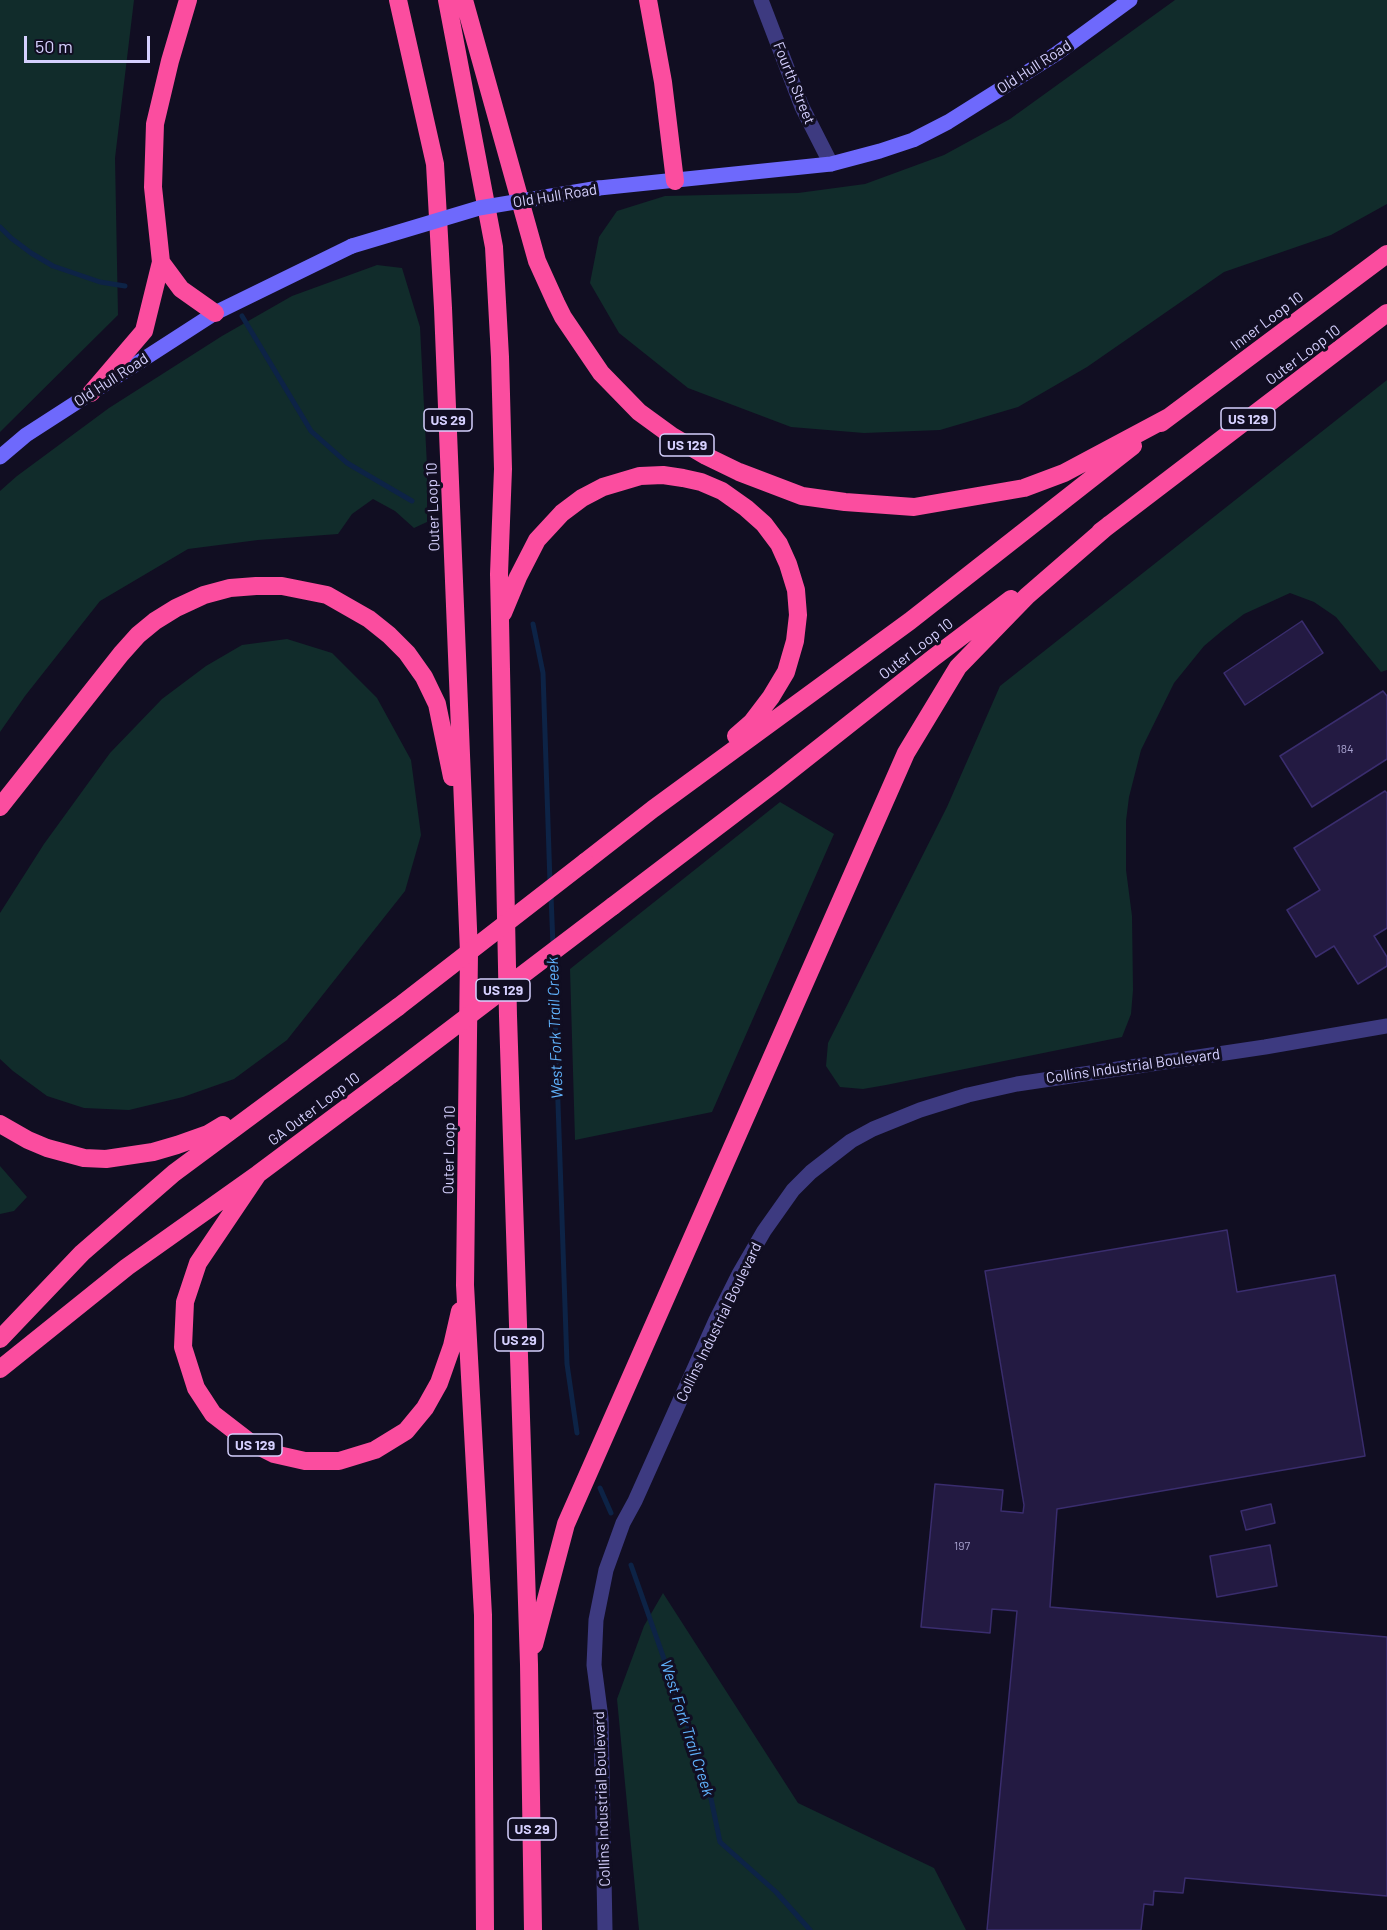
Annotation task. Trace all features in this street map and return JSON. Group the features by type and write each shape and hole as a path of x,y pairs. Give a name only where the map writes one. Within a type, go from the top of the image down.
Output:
{"highway":[{"path":"92,393 144,331 161,262 153,187 155,124 188,0"},
{"name":"Outer Loop 10","path":"398,0 435,165 443,308 469,953 465,1286"},
{"name":"US 29","path":"447,0 494,248 500,357 502,458 499,574 508,1016 529,1664 533,1930"},
{"name":"US 129","path":"464,0 537,261 556,303 601,373 639,412 672,436 739,472 802,496 914,507 1024,488 1064,473 1169,417"},
{"path":"648,0 663,82 675,181"},
{"name":"Inner Loop 10","path":"1169,417 1387,254"},
{"path":"161,262 181,289 215,313"},
{"name":"Outer Loop 10","path":"392,1074 1387,313"},
{"path":"0,1339 82,1253 174,1173 399,1007 653,809 910,621 1169,417"},
{"path":"500,620 537,540 562,513 582,498 603,487 640,476 663,475 701,482 722,491 747,508 764,524 779,544 796,590 798,615 795,641 786,672 752,722 653,809"},
{"path":"529,1664 566,1524 906,753 958,667 1027,596 1110,524"},
{"path":"0,807 121,654 155,621 204,595 230,588 282,586 327,596 369,619 407,653 424,677 437,704 446,740 464,844"},
{"name":"GA Outer Loop 10","path":"0,1369 127,1267 258,1174 392,1074"},
{"path":"0,1124 47,1148 84,1158 106,1159 153,1152 208,1134 295,1083"},
{"name":"US 129","path":"258,1174 198,1263 185,1302 183,1347 196,1388 213,1414 248,1441 274,1454 305,1461 339,1461 375,1450 405,1431 425,1408 439,1383 453,1346 465,1286"},
{"name":"US 29","path":"465,1286 483,1615 485,1930"}],"main road":[{"name":"Old Hull Road","path":"0,457 26,435 215,313 352,246 479,208 598,188 831,164 880,151 913,140 948,122 1056,54 1130,0"}],"street":[{"name":"Fourth Street","path":"761,0 802,107 831,164"},
{"name":"Collins Industrial Boulevard","path":"605,1930 601,1718 594,1665 596,1620 606,1570 623,1523 716,1320 764,1231 793,1190 830,1155 873,1129 920,1110 968,1095 1017,1083 1265,1047 1387,1026"}],"green space":[{"path":"0,0 134,0 115,158 118,315 0,432"},
{"path":"1175,0 1387,0 1387,204 1331,235 1224,272 1087,367 1018,407 940,430 864,433 791,427 688,388 619,333 590,283 599,237 617,211 665,196 798,193 865,184 944,155 1010,119"},
{"path":"377,265 402,268 420,327 427,466 427,522 414,528 395,511 373,499 352,514 338,534 258,540 188,549 100,601 25,696 0,732 0,491 109,408 222,336 292,296"},
{"path":"1387,380 1387,670 1381,672 1336,617 1314,602 1290,593 1244,614 1223,630 1204,646 1174,683 1141,750 1129,797 1126,821 1126,870 1132,916 1133,990 1131,1014 1122,1037 886,1085 863,1089 840,1087 826,1066 828,1043 947,807 1000,686"},
{"path":"287,639 332,653 377,698 411,760 421,835 405,891 287,1040 234,1079 183,1097 129,1110 84,1108 47,1096 0,1059 0,913 44,844 110,753 162,699 206,666 242,645"},
{"path":"780,802 834,834 712,1112 575,1140 570,969"},
{"path":"0,1166 27,1197 14,1211 0,1214"},
{"path":"663,1593 798,1803 934,1868 966,1930 639,1930 617,1699 644,1626"}],"building":[{"path":"1302,621 1323,653 1245,705 1224,673"},
{"path":"1383,691 1387,696 1387,759 1312,807 1280,756"},
{"path":"1385,791 1387,793 1387,928 1374,936 1387,957 1387,966 1358,984 1334,946 1316,957 1287,910 1320,890 1294,848"},
{"path":"1227,1230 1237,1292 1335,1275 1365,1456 1057,1509 1050,1607 1387,1637 1387,1896 1185,1878 1183,1893 1154,1891 1153,1905 1144,1904 1141,1930 987,1930 1017,1611 992,1609 990,1633 921,1627 935,1484 1003,1490 1001,1511 1023,1513 1024,1505 985,1271"},
{"path":"1271,1504 1275,1523 1246,1530 1241,1511"},
{"path":"1270,1545 1277,1586 1217,1597 1210,1556"}],"waterway":[{"name":"West Fork Trail Creek","path":"0,227 31,253 53,266 100,282 125,286"},
{"name":"West Fork Trail Creek","path":"242,316 311,431 347,463 412,501"},
{"name":"West Fork Trail Creek","path":"533,624 543,673 550,883"},
{"name":"West Fork Trail Creek","path":"551,895 553,946"},
{"name":"West Fork Trail Creek","path":"553,958 567,1364 577,1433"},
{"name":"West Fork Trail Creek","path":"600,1488 611,1513"},
{"name":"West Fork Trail Creek","path":"631,1565 708,1784 720,1842 776,1892 810,1930"}]}
